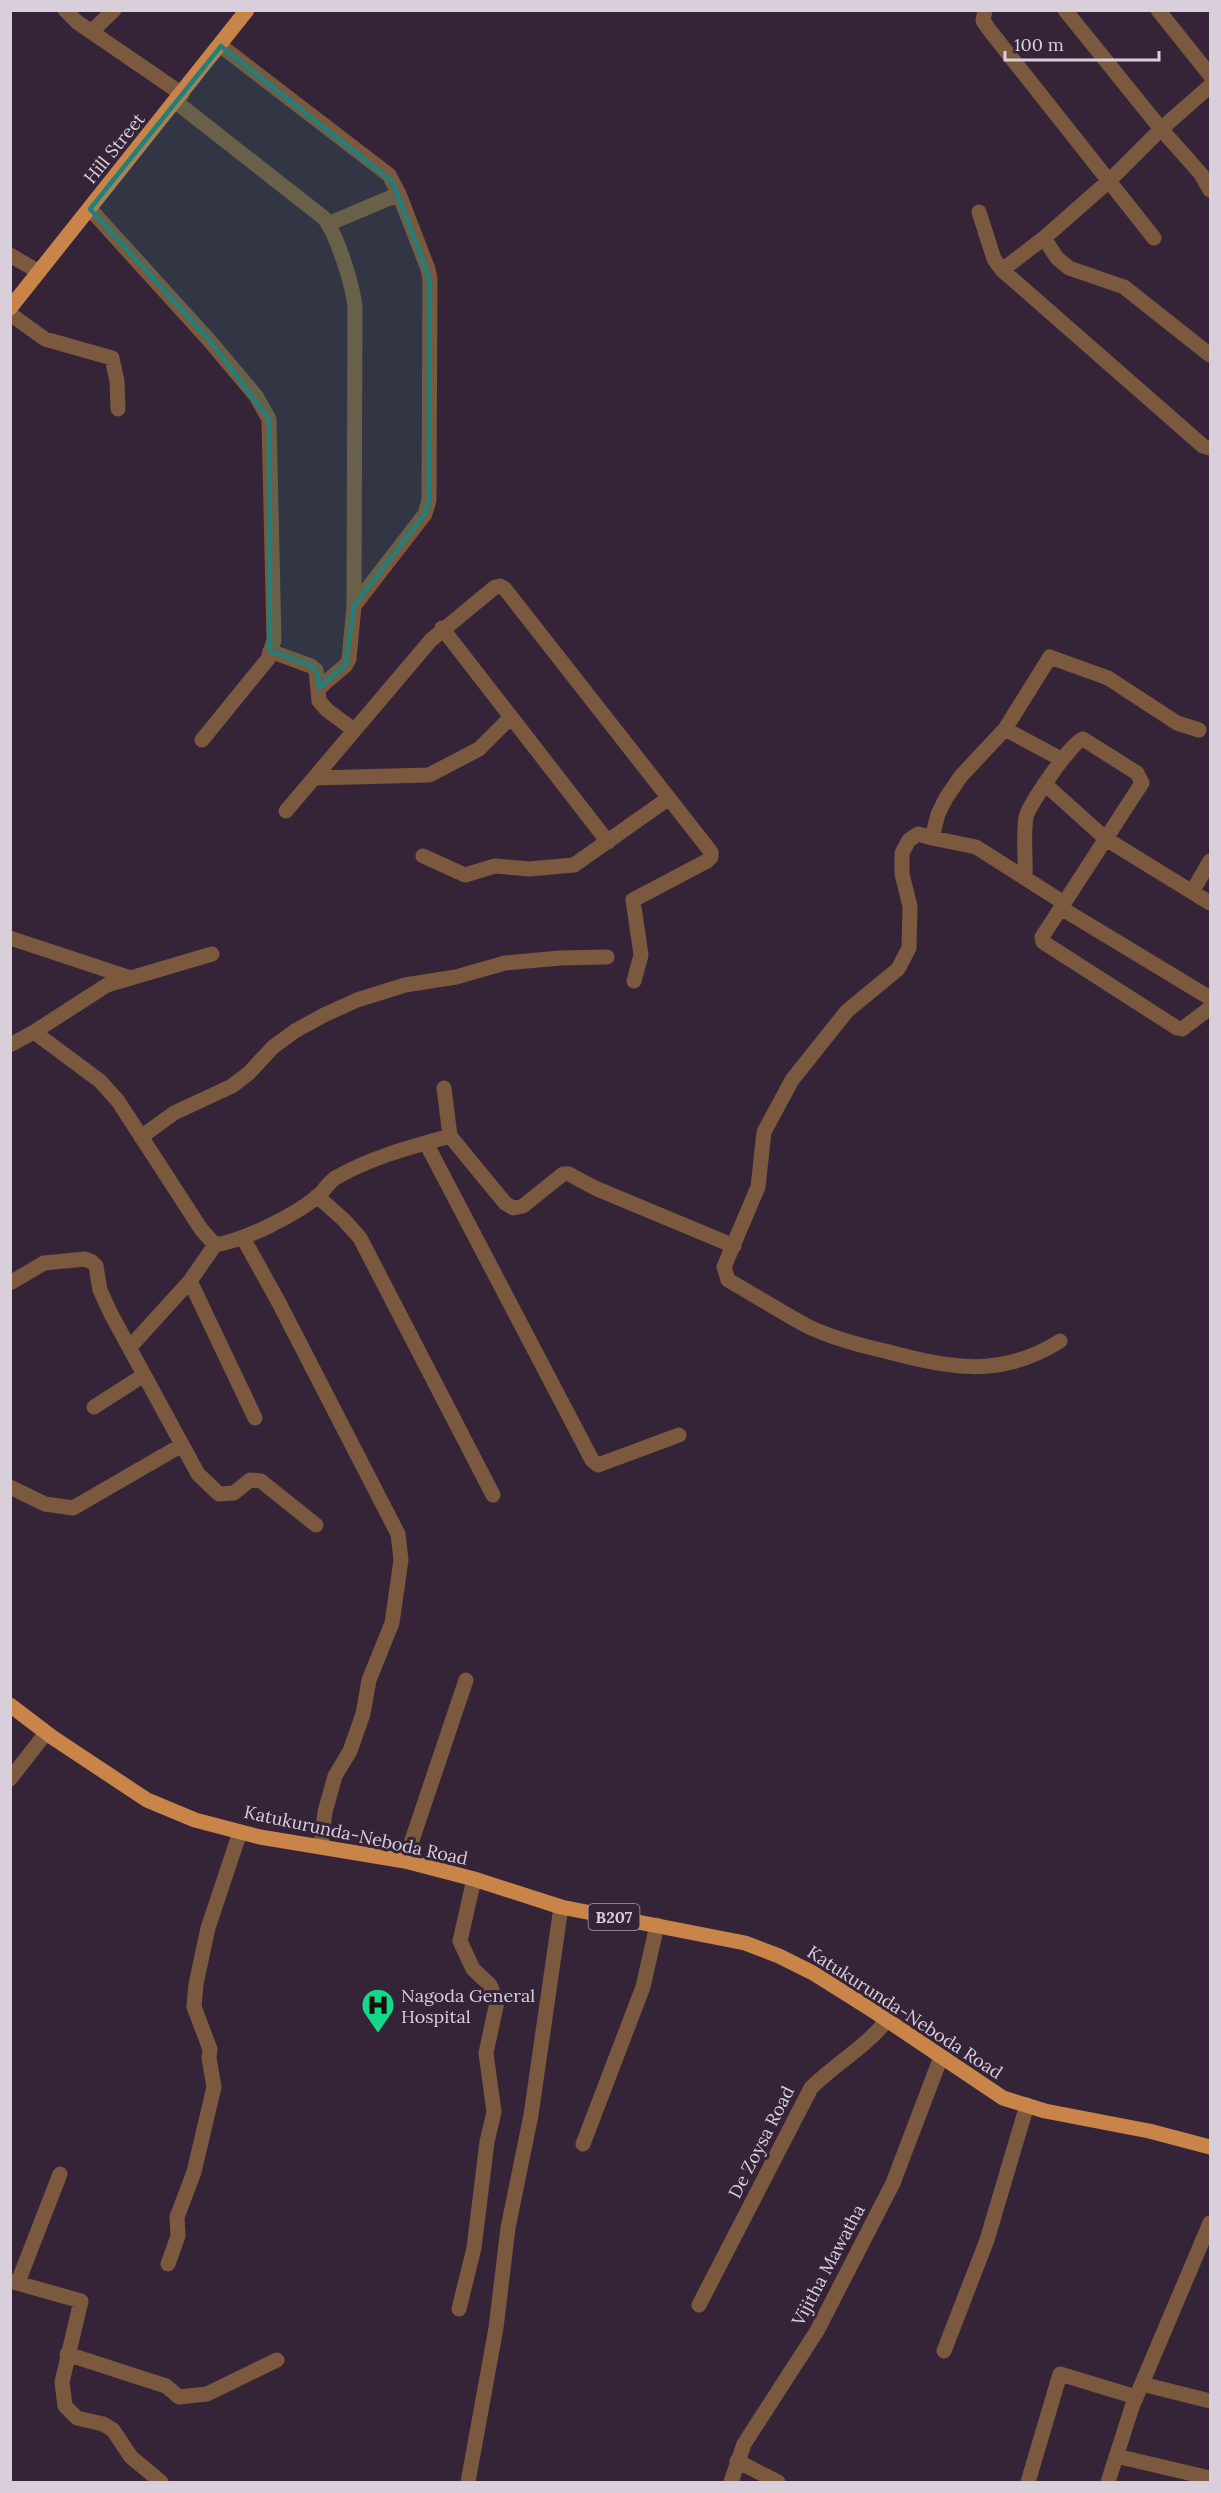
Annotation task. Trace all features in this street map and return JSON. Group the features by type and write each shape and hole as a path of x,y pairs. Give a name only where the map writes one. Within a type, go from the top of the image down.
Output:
{"main road":[{"name":"Hill Street","path":"10,308 221,46 247,10"},
{"name":"Katukurunda-Neboda Road","path":"10,1705 46,1733 147,1800 195,1820 240,1832 405,1861 474,1879 561,1906 745,1943 779,1956 822,1978 1003,2098 1210,2147"}],"street":[{"path":"65,10 179,98 328,224 353,288 355,307 354,606 351,654 346,665 319,688"},
{"path":"92,31 114,10"},
{"path":"985,10 983,21 991,32 1154,238"},
{"path":"1065,10 1161,129 1201,174 1210,190"},
{"path":"1158,10 1210,75"},
{"path":"221,46 389,175 428,269 430,279 429,500 425,514 354,606"},
{"path":"1002,270 1044,238 1110,180 1161,129 1210,86"},
{"path":"328,224 399,195"},
{"path":"90,209 208,339 256,396 269,419 274,640 268,659 202,740"},
{"path":"979,212 994,259 1002,270 1203,446 1210,448"},
{"path":"1044,238 1057,258 1069,267 1124,287 1210,355"},
{"path":"10,255 39,272"},
{"path":"10,314 45,339 112,358 117,381 118,409"},
{"path":"286,811 442,628 495,587 500,586 505,589 711,852 711,857 707,861 633,900 641,955 634,981"},
{"path":"442,628 608,842"},
{"path":"270,651 311,666 318,674 319,701 354,730"},
{"path":"932,838 938,814 961,776 1005,729 1050,657 1108,678 1177,723 1199,730"},
{"path":"315,778 429,775 479,749 511,717"},
{"path":"1005,729 1061,759"},
{"path":"1025,878 1026,817 1061,759 1074,743 1083,739 1141,777 1142,783 1042,937 1046,946 1177,1028 1182,1029 1210,1008"},
{"path":"1046,785 1106,839 1210,903"},
{"path":"423,856 465,875 495,866 529,869 574,865 669,798"},
{"path":"1060,1341 1041,1353 1009,1363 973,1368 937,1365 849,1343 807,1326 728,1280 724,1267 758,1187 764,1132 792,1080 847,1011 898,969 909,948 910,906 902,874 902,853 909,840 918,834 976,847 1210,998"},
{"path":"1192,892 1210,861"},
{"path":"10,938 128,977"},
{"path":"10,1045 34,1032 97,990 128,977 212,954"},
{"path":"141,1137 174,1113 232,1086 249,1073 273,1047 296,1031 324,1014 357,1000 405,985 456,977 505,963 607,957"},
{"path":"34,1032 100,1081 118,1101 201,1230 215,1245"},
{"path":"444,1088 450,1136 505,1203 513,1208 523,1206 563,1174 569,1174 595,1188 734,1246"},
{"path":"130,1347 190,1281 215,1245 243,1238 317,1196 334,1178 374,1159 450,1136"},
{"path":"426,1143 592,1460 598,1465 679,1435"},
{"path":"317,1196 360,1238 493,1495"},
{"path":"243,1238 398,1534 401,1560 392,1623 369,1680 363,1714 350,1751 335,1776 325,1812 321,1846"},
{"path":"10,1283 44,1263 84,1259 92,1262 96,1266 100,1290 198,1474 219,1494 234,1493 250,1480 261,1481 316,1525"},
{"path":"190,1281 255,1418"},
{"path":"94,1407 144,1376"},
{"path":"13,1491 45,1504 73,1508 182,1445"},
{"path":"405,1861 466,1680"},
{"path":"10,1779 46,1733"},
{"path":"168,2264 178,2236 177,2217 195,2172 214,2087 209,2058 210,2049 194,2007 196,1984 208,1928 240,1832"},
{"path":"459,2309 474,2248 484,2163 494,2112 486,2053 487,2038 497,2008 495,1994 490,1984 473,1969 460,1941 474,1879"},
{"path":"468,2482 496,2328 508,2228 531,2115 561,1906"},
{"path":"583,2144 643,1987 657,1925"},
{"name":"De Zoysa Road","path":"699,2304 811,2088 876,2034 887,2020"},
{"name":"Vijitha Mawatha","path":"731,2482 744,2444 817,2331 893,2183 941,2057"},
{"path":"944,2351 987,2240 1027,2105"},
{"path":"60,2174 14,2282 81,2301 62,2382 65,2406 77,2418 103,2424 113,2430 131,2457 161,2482"},
{"path":"1108,2482 1139,2390 1210,2223"},
{"path":"67,2354 166,2386 179,2397 207,2394 277,2360"},
{"path":"1028,2482 1060,2374 1210,2401"},
{"path":"1116,2456 1210,2478"},
{"path":"737,2461 778,2482"}],"highlighted area":[{"path":"221,46 393,182 430,279 429,500 425,514 354,606 346,665 319,688 318,674 311,666 270,651 269,419 208,339 90,209"}],"place":[{"name":"Nagoda General Hospital","path":"378,2034"}]}
